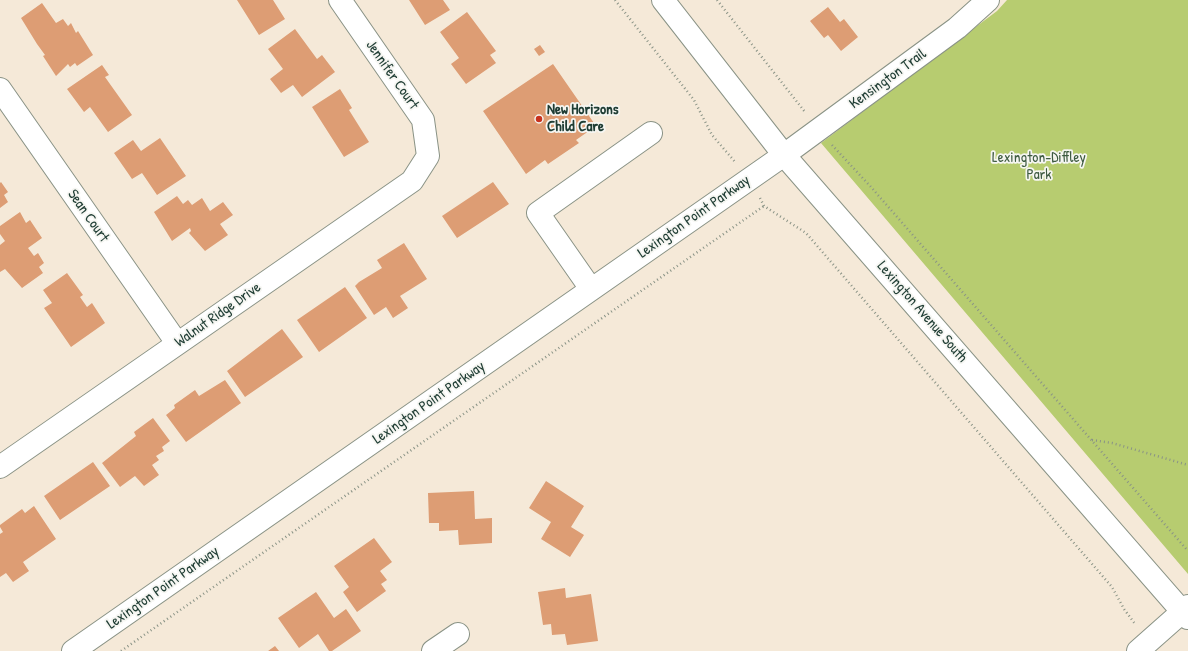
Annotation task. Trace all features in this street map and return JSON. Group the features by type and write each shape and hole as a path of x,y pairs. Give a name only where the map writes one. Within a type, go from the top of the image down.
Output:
{"street":[{"name":"Jennifer Court","path":"340,0 423,120 428,156"},
{"name":"Lexington Avenue South","path":"663,0 784,155 1186,612"},
{"name":"Kensington Trail","path":"784,155 957,28 988,0"},
{"name":"Sean Court","path":"0,89 177,343"},
{"path":"591,290 538,213 651,133"},
{"name":"Lexington Point Parkway","path":"73,651 784,155"},
{"name":"Walnut Ridge Drive","path":"0,467 412,181 428,156"},
{"path":"1143,647 1186,612"},
{"path":"434,651 458,634"}],"path":[{"path":"615,0 694,100 712,135 750,178 764,206 806,233 1112,587 1143,647"},
{"path":"717,0 818,130 871,187 1188,551"},
{"path":"121,651 764,206"},
{"path":"1091,439 1112,443 1188,465"}],"green space":[{"name":"Lexington-Diffley Park","path":"1007,0 1188,0 1188,574 821,143 997,11"}],"building":[{"path":"237,0 273,0 285,19 259,35"},
{"path":"409,0 443,0 450,10 425,25"},
{"path":"42,3 56,23 63,19 68,26 71,23 76,33 78,31 93,55 77,66 75,63 70,67 68,64 56,76 43,56 45,55 21,18"},
{"path":"828,7 840,22 844,19 858,37 841,51 828,35 824,38 810,21"},
{"path":"467,12 496,51 490,55 496,63 466,84 451,64 459,58 440,32"},
{"path":"295,29 317,59 322,55 335,72 302,97 293,85 281,93 270,79 283,69 268,49"},
{"path":"540,45 545,52 539,56 534,49"},
{"name":"New Horizons Child Care","path":"553,64 596,126 576,140 579,143 548,164 545,160 526,174 483,111"},
{"path":"102,65 109,75 105,77 132,115 108,132 90,107 84,112 67,89"},
{"path":"340,89 352,108 349,110 369,142 344,157 312,107"},
{"path":"160,138 186,176 157,195 142,173 132,179 114,153 133,140 141,151"},
{"path":"1,182 8,192 4,195 8,202 0,208 0,183"},
{"path":"493,182 509,204 457,238 442,216"},
{"path":"177,196 183,204 188,200 192,205 202,198 210,211 223,202 233,215 220,224 228,235 205,251 189,233 191,231 190,228 172,241 154,212"},
{"path":"20,212 26,223 30,220 42,238 28,248 34,256 38,253 44,263 39,267 43,273 22,288 5,269 0,272 0,245 5,241 0,234 0,226"},
{"path":"404,243 427,279 400,296 408,308 393,318 386,307 374,315 355,286 382,268 377,260"},
{"path":"67,273 83,295 80,297 87,307 92,303 105,323 71,347 44,308 52,303 43,290"},
{"path":"345,287 367,318 319,352 297,320"},
{"path":"282,329 303,357 245,397 227,371"},
{"path":"225,380 241,403 186,442 166,415 175,408 174,405 195,390 199,396"},
{"path":"153,418 170,441 162,447 164,451 156,456 159,460 152,465 159,475 144,486 135,476 120,487 102,463 136,436 134,432"},
{"path":"93,462 110,486 60,520 44,496"},
{"path":"546,481 584,506 571,527 584,535 570,557 541,539 551,522 529,508"},
{"path":"474,491 475,519 492,518 492,543 459,545 458,530 439,531 439,523 429,523 428,493"},
{"path":"34,506 56,539 23,562 29,571 13,582 6,573 0,577 0,534 3,532 0,525 22,509 25,513"},
{"path":"374,538 392,562 380,571 387,580 381,584 386,591 357,612 343,592 349,587 334,566"},
{"path":"565,588 566,598 591,594 598,641 567,645 565,634 552,635 551,624 543,625 538,592"},
{"path":"316,592 334,618 346,609 361,631 332,651 329,651 318,634 299,648 278,618"},
{"path":"275,646 279,651 268,651"}],"place":[{"name":"New Horizons Child Care","path":"539,119"}]}
